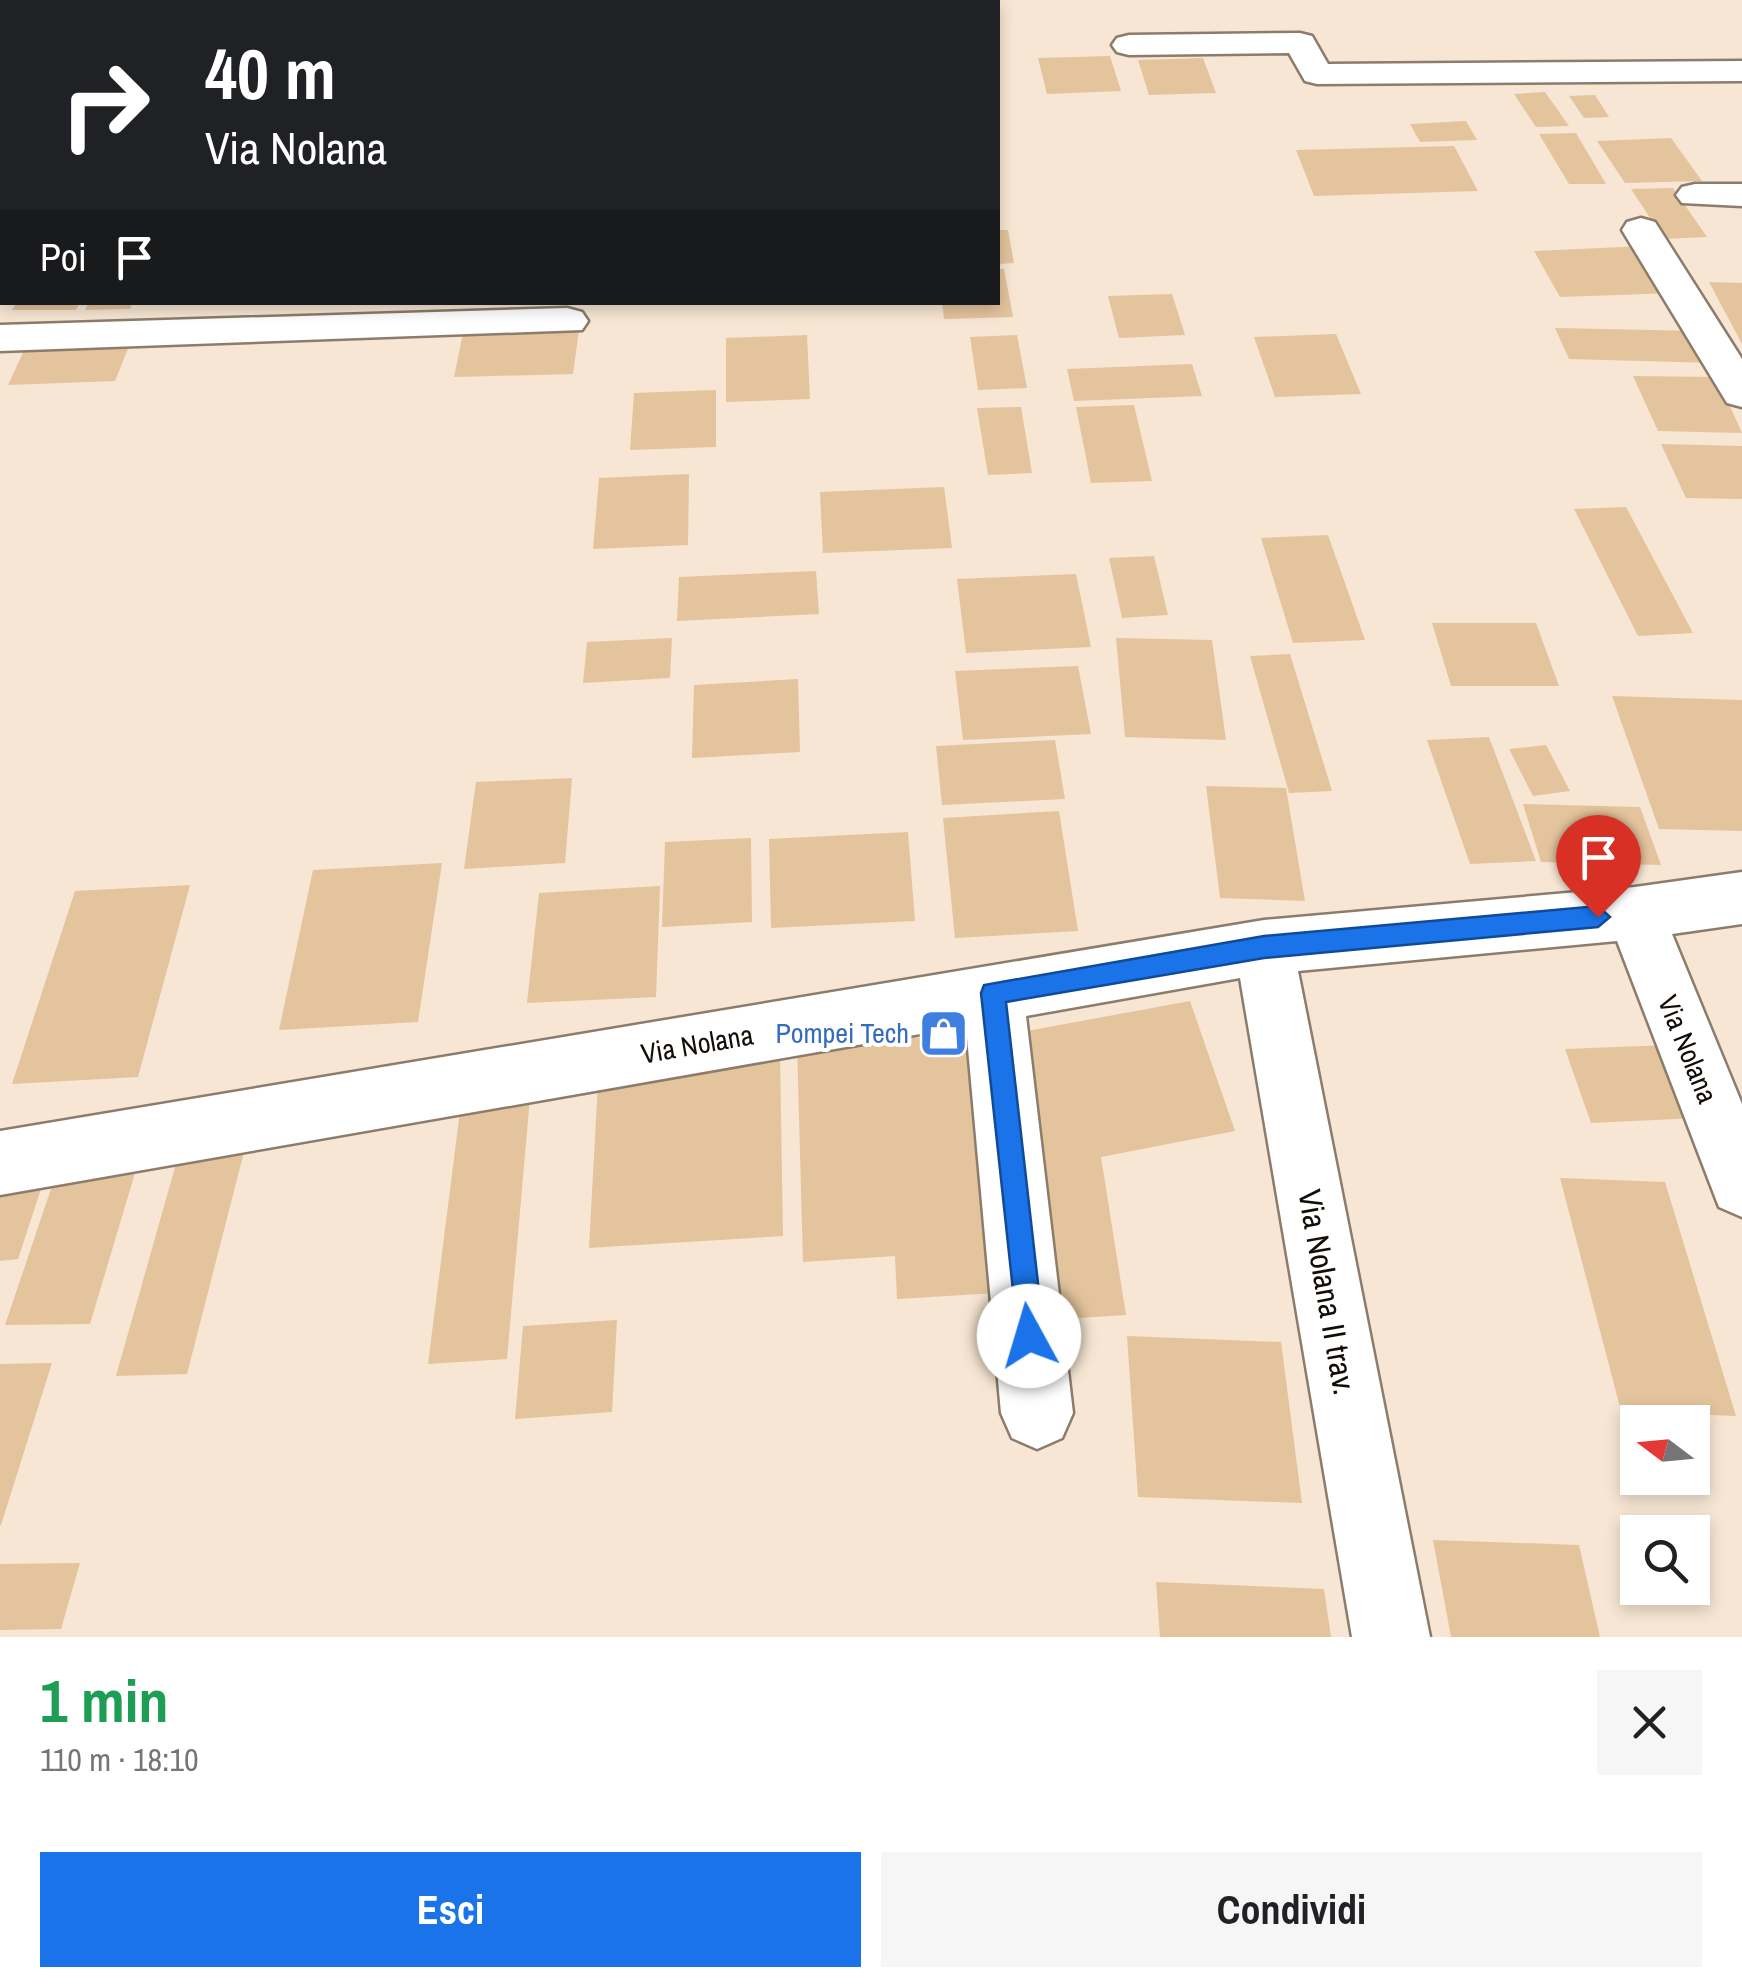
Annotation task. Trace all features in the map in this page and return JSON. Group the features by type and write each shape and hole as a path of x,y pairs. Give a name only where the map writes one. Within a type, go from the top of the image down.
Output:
{"street":[{"path":"1129,44 1300,43 1317,74 1742,71"},
{"path":"1695,195 1742,196"},
{"path":"1641,230 1742,392"},
{"path":"0,338 567,320"},
{"name":"Via Nolana","path":"0,1162 1264,947 1635,913 1742,898"},
{"name":"Via Nolana","path":"1635,913 1742,1184"},
{"name":"Via Nolana II trav.","path":"1264,947 1391,1637"},
{"path":"993,993 1037,1412"}],"building":[{"path":"1110,56 1121,91 1047,94 1038,58"},
{"path":"1203,58 1216,93 1149,95 1138,60"},
{"path":"1545,92 1569,126 1536,127 1514,94"},
{"path":"1595,95 1609,117 1584,118 1569,96"},
{"path":"1466,121 1477,140 1420,142 1410,124"},
{"path":"1576,133 1606,184 1569,184 1539,134"},
{"path":"1671,138 1702,181 1625,183 1597,141"},
{"path":"1454,146 1478,191 1314,196 1296,150"},
{"path":"1673,188 1707,237 1664,239 1631,189"},
{"path":"1000,230 1008,230 1014,263 1000,264"},
{"path":"1645,246 1675,293 1560,297 1534,251"},
{"path":"1000,269 1004,269 1013,317 944,319 942,305 1000,305"},
{"path":"1709,282 1742,283 1742,344"},
{"path":"1172,294 1185,335 1119,338 1108,296"},
{"path":"15,305 78,305 76,310 12,310"},
{"path":"88,305 132,305 130,309 85,310"},
{"path":"1555,328 1700,331 1715,363 1569,359"},
{"path":"579,330 573,374 454,377 463,333"},
{"path":"1336,334 1361,394 1275,397 1254,337"},
{"path":"807,335 810,399 726,402 726,338"},
{"path":"1017,335 1027,388 978,390 970,337"},
{"path":"131,341 115,381 8,385 27,344"},
{"path":"1192,364 1202,396 1074,401 1067,369"},
{"path":"1633,376 1717,377 1742,433 1658,431"},
{"path":"716,390 716,447 630,450 634,393"},
{"path":"1134,405 1152,481 1091,483 1076,407"},
{"path":"1021,407 1032,473 988,475 977,408"},
{"path":"1661,444 1742,446 1742,499 1686,498"},
{"path":"689,474 688,545 593,549 599,478"},
{"path":"944,487 952,548 823,553 820,492"},
{"path":"1626,507 1693,633 1638,636 1574,509"},
{"path":"1328,535 1365,640 1293,643 1261,538"},
{"path":"1154,556 1168,615 1122,618 1109,558"},
{"path":"816,571 819,614 677,621 679,577"},
{"path":"1076,574 1091,647 966,653 957,579"},
{"path":"1432,623 1536,623 1559,686 1451,686"},
{"path":"672,638 670,678 583,683 587,642"},
{"path":"1116,638 1212,640 1226,740 1125,737"},
{"path":"1290,654 1332,791 1289,793 1250,656"},
{"path":"1078,666 1091,734 963,740 955,671"},
{"path":"798,679 800,752 692,758 694,685"},
{"path":"1612,696 1742,700 1742,831 1659,829"},
{"path":"1489,737 1536,861 1470,864 1427,740"},
{"path":"1055,740 1065,799 942,805 936,746"},
{"path":"1546,745 1570,791 1533,796 1509,749"},
{"path":"572,778 565,863 464,869 476,782"},
{"path":"1206,786 1286,788 1305,901 1220,898"},
{"path":"1523,804 1640,807 1661,865 1541,862"},
{"path":"1059,811 1078,931 955,938 943,818"},
{"path":"908,832 915,921 771,928 769,839"},
{"path":"751,838 752,922 662,927 665,842"},
{"path":"442,863 418,1022 279,1030 313,870"},
{"path":"190,885 138,1077 12,1084 75,891"},
{"path":"660,886 656,997 527,1003 539,893"},
{"path":"1190,1001 1235,1131 1101,1157 1126,1315 1046,1320 1011,1034"},
{"path":"984,1034 1013,1292 897,1299 895,1256 803,1262 797,1044"},
{"path":"1668,1045 1697,1118 1591,1123 1565,1049"},
{"path":"780,1053 783,1236 589,1248 599,1063"},
{"path":"530,1098 507,1359 428,1364 461,1103"},
{"path":"244,1152 187,1374 116,1376 179,1153"},
{"path":"135,1173 90,1324 5,1325 56,1174"},
{"path":"1560,1178 1665,1182 1736,1416 1710,1415 1710,1405 1620,1407"},
{"path":"42,1186 18,1259 0,1261 0,1194"},
{"path":"617,1320 612,1412 515,1419 523,1326"},
{"path":"1127,1336 1281,1342 1302,1503 1138,1497"},
{"path":"52,1363 1,1525 0,1525 0,1364"},
{"path":"1433,1540 1579,1545 1600,1637 1451,1637"},
{"path":"80,1563 61,1629 0,1630 0,1564"},
{"path":"1156,1582 1324,1589 1331,1637 1160,1637"}],"place":[{"name":"Pompei Tech","path":"944,1033"}],"route":[{"path":"1029,1336 993,993 1264,947 1598,917"}]}
